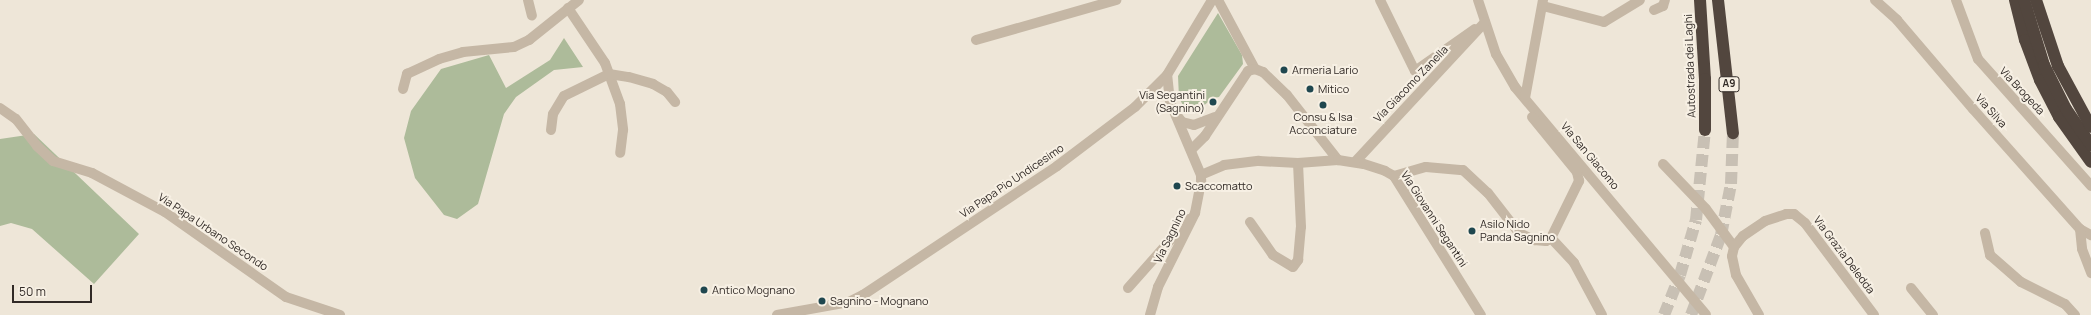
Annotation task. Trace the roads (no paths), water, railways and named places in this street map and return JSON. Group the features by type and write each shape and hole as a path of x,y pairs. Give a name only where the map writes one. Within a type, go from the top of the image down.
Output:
{"highway":[{"name":"Autostrada dei Laghi","path":"1700,0 1703,37 1705,130"},
{"name":"A9","path":"1718,0 1733,133"},
{"path":"2015,0 2025,40 2040,80 2059,117 2091,162"},
{"path":"2024,0 2048,72 2066,109 2091,145"},
{"path":"2036,0 2058,66 2091,127"}],"street":[{"path":"528,0 532,16"},
{"path":"402,89 407,74 414,69 463,52 514,47 529,40 579,0"},
{"path":"976,40 1116,0"},
{"name":"Via Papa Pio Undicesimo","path":"777,315 849,302 872,290 1057,166 1135,107 1166,75 1212,0"},
{"path":"1218,0 1255,69"},
{"path":"1380,0 1416,71 1485,22"},
{"name":"Via San Giacomo","path":"1478,0 1496,54 1515,87 1706,315"},
{"path":"1525,98 1543,3 1604,22 1640,0"},
{"path":"1654,10 1663,6 1665,0"},
{"name":"Via Silva","path":"1875,0 1897,20 1973,109 2080,229 2091,235"},
{"name":"Via Brogeda","path":"1956,0 1978,59 2091,186"},
{"path":"568,8 605,63 620,104 623,130 620,153"},
{"name":"Via Giacomo Zanella","path":"1355,162 1485,22"},
{"path":"1191,150 1205,136 1248,71 1255,69 1263,72 1287,95 1338,160"},
{"path":"551,130 553,114 564,96 609,74 630,77 653,84 667,92 675,102"},
{"path":"1166,75 1170,102 1201,175"},
{"path":"1394,176 1426,167 1463,170 1488,193 1519,233 1541,242 1551,238 1578,186 1579,176 1516,97 1515,87"},
{"name":"Via Papa Urbano Secondo","path":"0,108 16,119 37,146 53,161 92,173 165,212 242,264 286,297 340,315"},
{"path":"1177,116 1182,122 1194,125 1206,123 1217,116"},
{"name":"Via Giovanni Segantini","path":"1201,175 1236,163 1298,163 1338,160 1375,167 1394,176 1481,315"},
{"path":"1250,222 1273,255 1294,267 1298,260 1301,227 1298,163"},
{"path":"1663,164 1706,209 1734,247 1733,269 1759,315"},
{"name":"Via Sagnino","path":"1150,315 1158,287 1195,213 1201,175"},
{"path":"1128,288 1195,213"},
{"name":"Via Grazia Deledda","path":"1734,247 1752,229 1778,215 1790,214 1800,217 1874,315"},
{"path":"2080,229 2082,249 2091,274"},
{"path":"1985,234 1990,254 2021,282 2065,304 2075,315"},
{"path":"1551,238 1574,263 1602,315"},
{"path":"1911,288 1933,315"},
{"path":"826,315 830,305"}],"tunnel":[{"path":"1664,315 1680,275 1696,220 1705,130"},
{"path":"1691,315 1721,235 1731,184 1733,133"}],"place":[{"name":"Armeria Lario","path":"1284,70"},
{"name":"Mitico","path":"1310,89"},
{"name":"Via Segantini (Sagnino)","path":"1213,102"},
{"name":"Consu & Isa Acconciature","path":"1323,105"},
{"name":"Scaccomatto","path":"1177,186"},
{"name":"Asilo Nido Panda Sagnino","path":"1472,231"},
{"name":"Antico Mognano","path":"704,290"},
{"name":"Sagnino - Mognano","path":"822,301"}]}
